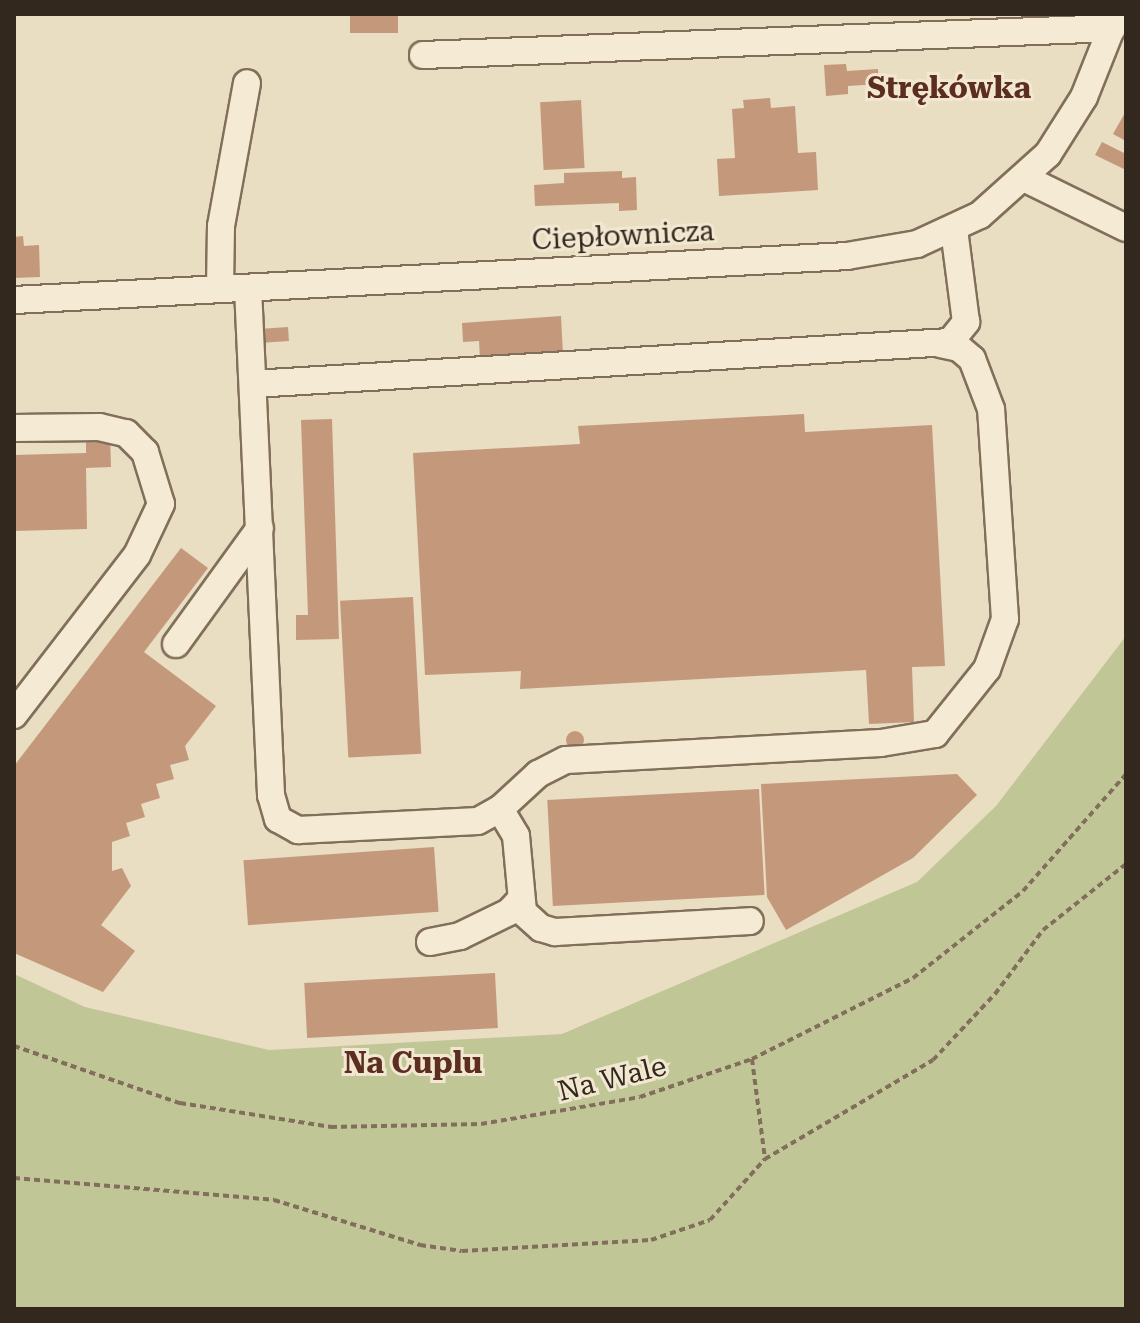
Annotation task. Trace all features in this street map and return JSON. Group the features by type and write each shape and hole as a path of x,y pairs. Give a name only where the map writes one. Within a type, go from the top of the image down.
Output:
{"street":[{"path":"423,55 1001,23 1114,21"},
{"name":"Ciepłownicza","path":"14,300 859,255 917,244 954,230 1026,179 1067,127 1114,21"},
{"path":"220,289 221,226 247,83"},
{"path":"1026,179 1126,228"},
{"path":"248,288 271,795 278,819 289,828 318,830 466,823 500,809 538,774 566,760 915,740 945,726 987,669 1005,619 993,417 966,317 954,230"},
{"path":"940,344 956,338 966,317"},
{"path":"253,384 940,344 959,348 978,370"},
{"path":"14,428 99,427 126,433 145,452 161,504 137,555 14,715"},
{"path":"176,644 260,528"},
{"path":"500,809 516,836 520,900 530,920 555,932 750,921"},
{"path":"430,942 460,936 509,912 520,900"}],"path":[{"name":"Na Wale","path":"14,1046 128,1087 230,1114 378,1128 481,1124 581,1110 752,1059 864,1006 958,947 1056,858 1126,774"},
{"path":"14,1178 274,1200 420,1245 491,1251 651,1240 698,1225 721,1212 765,1159 933,1060 995,994 1043,930 1126,864"},
{"path":"752,1059 765,1159"}],"green space":[{"path":"1126,636 1126,1309 14,1309 14,974 85,1007 269,1050 562,1034 917,882 996,806"}],"building":[{"path":"350,14 398,14 398,33 350,33"},
{"path":"846,64 847,71 878,69 879,84 848,86 848,94 826,96 824,65"},
{"path":"770,98 771,108 795,106 798,153 816,152 818,190 719,196 717,159 735,158 732,109 744,108 743,100"},
{"path":"581,100 585,168 544,170 540,102"},
{"path":"1126,111 1126,141 1113,134"},
{"path":"1102,142 1126,154 1126,170 1095,155"},
{"path":"622,171 622,178 636,177 637,210 619,211 619,203 535,206 534,185 564,183 564,173"},
{"path":"23,236 24,246 39,245 40,277 14,278 14,237"},
{"path":"561,316 563,354 480,359 479,341 463,342 462,323"},
{"path":"288,327 289,341 263,343 262,329"},
{"path":"804,414 805,432 932,425 945,666 912,667 914,722 869,724 866,670 520,689 521,671 425,675 413,453 580,444 578,426"},
{"path":"332,419 339,639 296,640 296,615 308,615 301,420"},
{"path":"110,435 111,467 86,468 87,529 14,531 14,455 86,453 86,436"},
{"path":"181,548 208,568 144,652 216,706 185,746 189,760 170,765 174,779 156,784 160,798 141,804 145,817 126,823 130,836 112,842 112,871 122,868 131,886 101,925 135,951 103,992 14,953 14,766"},
{"path":"413,597 421,754 348,758 340,601"},
{"path":"575,731 584,740 575,749 566,740"},
{"path":"957,774 977,795 913,858 786,930 767,897 761,784"},
{"path":"759,789 765,895 553,906 547,800"},
{"path":"434,847 439,912 248,925 243,860"},
{"path":"495,973 498,1028 307,1038 304,983"}],"district":[{"name":"Strękówka","path":"949,88"},
{"name":"Na Cuplu","path":"413,1063"}]}
